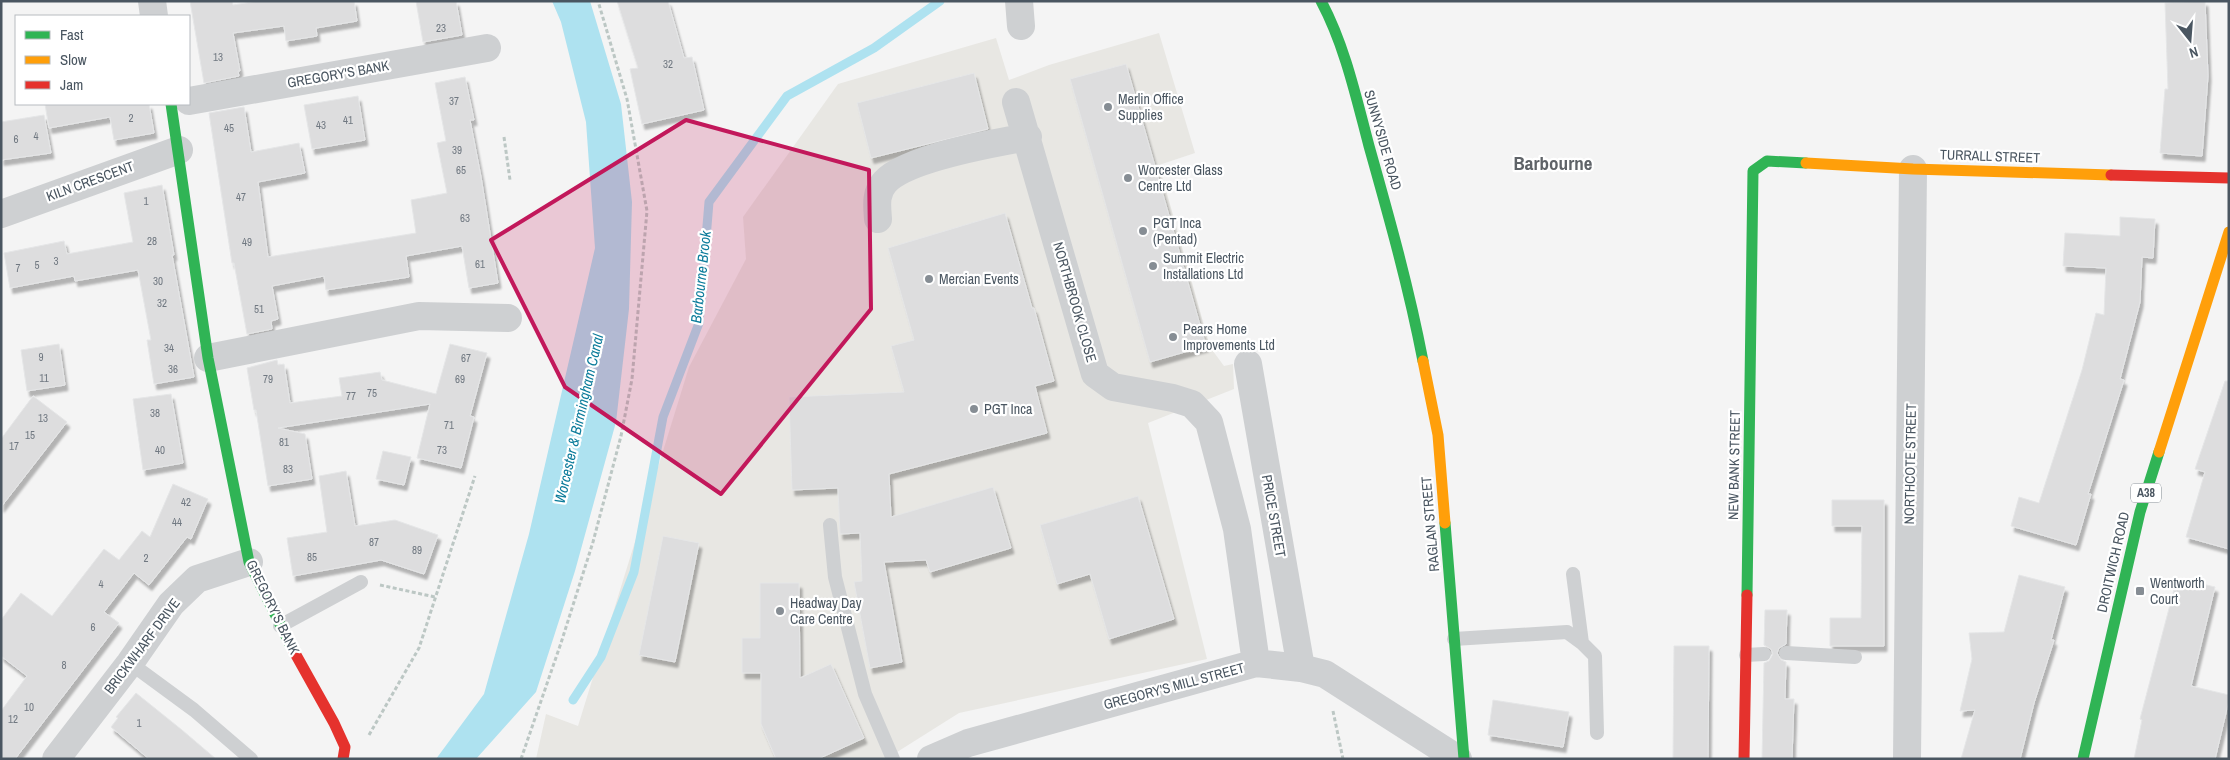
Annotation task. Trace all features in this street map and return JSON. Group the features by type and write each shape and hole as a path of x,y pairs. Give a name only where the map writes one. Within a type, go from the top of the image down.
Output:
{"street":[{"path":"152,1 154,15"},
{"name":"SUNNYSIDE ROAD","path":"1321,1 1331,20 1346,62 1409,290"},
{"name":"GREGORY'S BANK","path":"190,101 487,48"},
{"name":"NORTHBROOK CLOSE","path":"1016,102 1095,374 1113,387 1173,398 1192,404 1209,422 1237,529 1256,663"},
{"name":"GREGORY'S BANK","path":"176,105 179,150 208,358 249,562 280,626 334,723 345,747"},
{"path":"878,219 876,199 885,182 911,166 972,147 1028,138"},
{"name":"KILN CRESCENT","path":"1,214 179,150"},
{"name":"TURRALL STREET","path":"1753,171 1767,161 1913,169 2229,178"},
{"name":"NORTHCOTE STREET","path":"1907,759 1913,169"},
{"name":"NEW BANK STREET","path":"1744,759 1753,171"},
{"name":"DROITWICH ROAD","path":"2083,759 2140,512 2229,232"},
{"name":"RAGLAN STREET","path":"1409,290 1438,435 1464,759"},
{"path":"208,358 419,316 508,318"},
{"name":"PRICE STREET","path":"1248,364 1313,671"},
{"name":"BRICKWHARF DRIVE","path":"56,759 130,663 171,604 197,579 249,562"},
{"name":"GREGORY'S MILL STREET","path":"931,759 968,743 1256,663 1313,671 1458,759"},
{"path":"343,759 345,747"}],"lane":[{"path":"830,525 836,577 865,694 893,759"},
{"path":"1573,574 1582,643"},
{"path":"280,626 361,582"},
{"path":"1454,639 1567,632 1595,656 1597,732"},
{"path":"1786,653 1855,656"},
{"path":"1746,655 1764,654"},
{"path":"130,663 194,710 250,759"}],"path":[{"path":"522,758 593,542 621,436 632,379 647,211 627,99 598,1"},
{"path":"504,137 510,180"},
{"path":"345,747 371,734 419,648 475,476"},
{"path":"361,582 436,597"},
{"path":"1313,671 1342,759"}],"highlighted area":[{"path":"686,120 869,170 871,309 721,494 565,387 491,240"}],"shaded area":[{"path":"1159,33 1195,153 1159,165 1210,347 1224,366 1233,364 1234,389 1148,423 1207,659 959,713 886,759 536,759 546,714 578,726 689,367 746,259 743,217 838,84 996,38 1009,80 1049,65"}],"water":[{"name":"Worcester & Birmingham Canal","path":"552,1 590,1 621,104 632,202 629,309 616,422 575,571 536,692 476,759 436,759 484,694 529,534 595,248 586,122 561,22"}],"building":[{"path":"190,1 232,1 233,5 258,1 354,1 357,21 316,28 317,36 286,41 284,26 233,33 240,71 238,71 239,76 204,83"},
{"path":"416,1 456,1 462,35 423,42"},
{"path":"617,1 668,1 684,58 692,57 704,110 642,124 630,69 638,68"},
{"path":"2205,1 2208,76 2202,156 2160,153 2165,89 2168,89 2165,3"},
{"path":"1126,64 1206,346 1150,362 1070,79"},
{"path":"974,73 988,129 871,158 857,103"},
{"path":"465,77 474,120 470,120 498,283 469,288 462,246 406,256 409,277 326,290 324,276 272,286 278,319 271,321 272,329 247,334 234,263 232,263 209,113 244,107 251,152 299,143 305,173 258,182 268,257 416,233 411,200 447,193 437,143 446,141 435,83"},
{"path":"358,96 365,140 312,149 304,105"},
{"path":"45,105 149,105 154,133 114,140 110,117 49,128"},
{"path":"44,115 51,153 1,160 1,122"},
{"path":"162,185 174,255 172,255 194,377 154,384 147,340 151,340 138,270 75,281 74,276 10,288 4,253 64,241 67,254 133,242 124,193"},
{"path":"1005,213 1054,381 1035,386 1047,433 889,474 891,517 993,487 1011,548 930,572 926,560 884,562 902,662 870,668 854,582 862,581 860,533 840,534 838,488 792,490 789,397 904,392 891,346 914,340 888,248"},
{"path":"2120,217 2155,219 2153,258 2142,257 2140,302 2120,379 2124,380 2088,494 2091,494 2076,545 2011,526 2019,497 2039,503 2082,370 2096,313 2104,315 2106,268 2063,266 2065,233 2120,236"},
{"path":"59,344 65,385 27,391 21,350"},
{"path":"450,344 487,353 470,416 474,417 461,468 417,458 430,404 278,428 305,434 312,479 268,486 256,410 254,410 247,368 277,360 278,365 284,364 290,403 342,396 339,378 380,372 382,380 436,394"},
{"path":"2225,381 2229,381 2229,549 2186,537 2205,472 2195,469"},
{"path":"171,394 183,463 143,470 133,399"},
{"path":"33,396 67,422 1,507 1,439"},
{"path":"383,451 411,457 404,485 376,479"},
{"path":"346,471 355,526 395,520 438,535 424,574 381,560 293,576 287,538 327,532 319,476"},
{"path":"173,484 208,499 191,539 187,537 149,585 134,573 104,612 119,623 15,759 1,759 1,711 27,676 1,656 1,620 21,593 52,616 104,549 119,560 142,531 150,537"},
{"path":"1138,496 1174,619 1109,639 1090,574 1057,584 1040,525"},
{"path":"1832,500 1884,500 1884,646 1830,646 1830,618 1861,618 1862,526 1832,526"},
{"path":"663,536 699,543 675,662 639,655"},
{"path":"2019,575 2065,587 2051,640 2054,640 2034,703 2020,759 1961,759 1975,710 1960,711 1972,659 1969,633 2004,632"},
{"path":"2177,578 2215,587 2191,686 2229,695 2215,759 2134,759 2142,720 2140,719"},
{"path":"760,583 799,583 800,678 831,664 864,738 818,759 776,759 761,724 761,673 742,673 742,638 760,638"},
{"path":"1765,610 1787,610 1786,644 1779,648 1777,653 1781,660 1786,662 1785,699 1794,699 1792,759 1762,759 1764,663 1769,661 1773,654 1771,649 1764,645"},
{"path":"1674,646 1709,646 1708,759 1673,759"},
{"path":"136,693 216,759 149,759 111,727 118,718 116,717"},
{"path":"1493,700 1569,712 1563,747 1488,735"}],"waterway":[{"name":"Barbourne Brook","path":"573,700 601,657 634,572 663,417 699,323 709,202 787,96 874,48 940,1"}],"traffic: fast":[{"path":"1321,1 1337,36 1354,90 1398,253 1423,361"},
{"path":"171,105 208,358 249,562 291,646"},
{"path":"1747,595 1753,171 1767,161 1806,163"},
{"path":"2083,759 2140,512 2159,452"},
{"path":"1445,523 1464,759"}],"traffic: slow":[{"path":"1806,163 1913,169 2111,175"},
{"path":"2159,452 2229,232"},
{"path":"1423,361 1438,435 1445,523"}],"traffic: jam":[{"path":"2111,175 2229,178"},
{"path":"1744,759 1747,595"},
{"path":"291,646 334,723 345,747 343,759"}],"place":[{"name":"Merlin Office Supplies","path":"1108,107"},
{"name":"Worcester Glass Centre Ltd","path":"1128,178"},
{"name":"PGT Inca (Pentad)","path":"1143,231"},
{"name":"Summit Electric Installations Ltd","path":"1153,266"},
{"name":"Mercian Events","path":"929,279"},
{"name":"Pears Home Improvements Ltd","path":"1173,337"},
{"name":"PGT Inca","path":"974,409"},
{"name":"Wentworth Court","path":"2140,591"},
{"name":"Headway Day Care Centre","path":"780,611"}],"district":[{"name":"Barbourne","path":"1553,163"}]}
